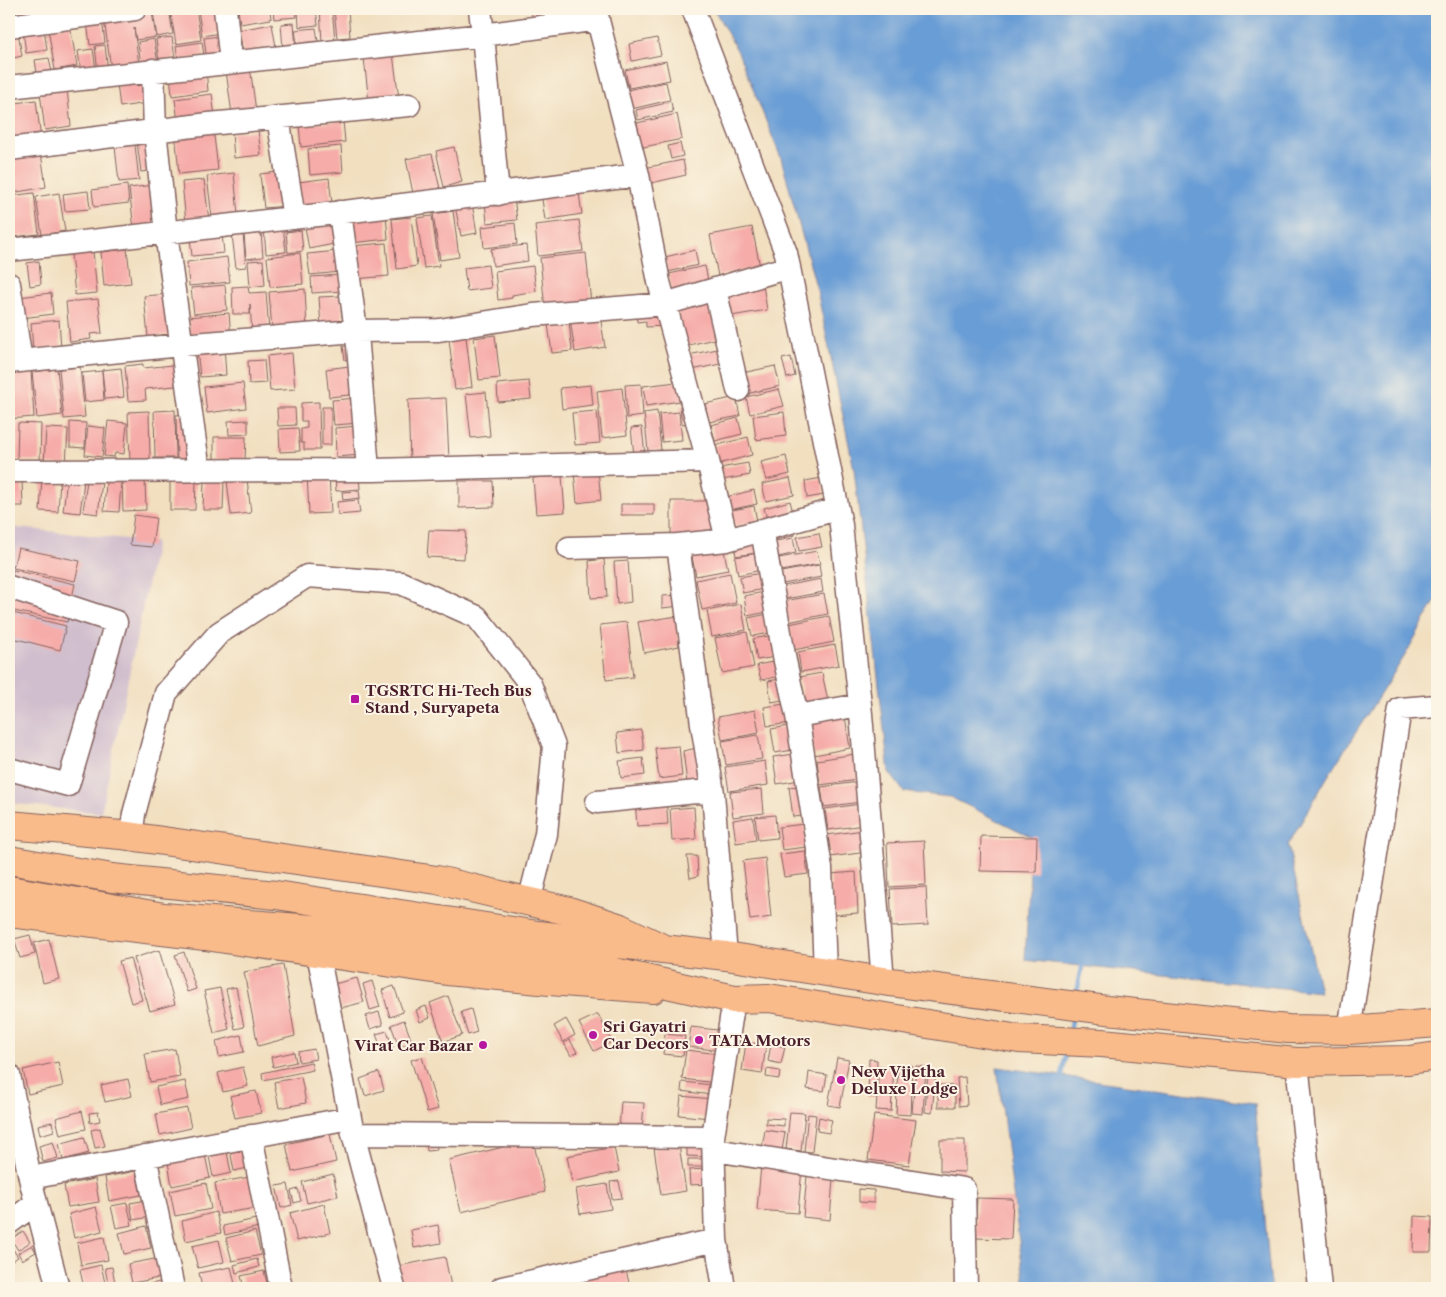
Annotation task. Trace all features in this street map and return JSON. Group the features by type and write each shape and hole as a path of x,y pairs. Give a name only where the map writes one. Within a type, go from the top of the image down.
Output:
{"main road":[{"path":"9,825 131,837 437,880 569,911 618,927 665,950"},
{"path":"9,860 112,878 276,895 538,935 726,956 883,981 1107,1010 1288,1029 1349,1030 1437,1023"},
{"path":"9,890 164,916 349,932 583,965 734,999"},
{"path":"9,913 195,935 447,971 645,988 734,999 769,998 1020,1039 1102,1043 1296,1062 1409,1060 1437,1056"}],"street":[{"path":"9,26 135,9"},
{"path":"225,9 231,62"},
{"path":"480,9 498,194"},
{"path":"692,9 783,244 841,525 860,705 883,981"},
{"path":"9,87 483,35 596,14 638,175 659,282 708,461 727,540"},
{"path":"153,70 155,130 166,233 199,471"},
{"path":"9,148 155,130 409,104"},
{"path":"278,117 294,218"},
{"path":"9,250 498,194 638,175"},
{"path":"340,212 356,331 368,470"},
{"path":"9,284 15,361 182,344 356,331 439,330 533,315 665,304 789,267"},
{"path":"715,289 738,390"},
{"path":"9,471 368,470 708,461"},
{"path":"569,548 678,545 727,540 837,509"},
{"path":"762,530 785,661 797,716 822,868 825,972"},
{"path":"678,545 713,793 726,956"},
{"path":"131,837 134,814 166,693 219,633 307,576 401,582 478,616 530,684 554,746 546,834 529,902"},
{"path":"9,587 116,622 68,785 9,769"},
{"path":"797,716 860,705"},
{"path":"1349,1030 1400,709 1437,706"},
{"path":"597,802 696,792 713,793"},
{"path":"318,953 352,1126 394,1288"},
{"path":"724,1288 716,1240 713,1144 734,999"},
{"path":"1296,1062 1320,1288"},
{"path":"9,1074 30,1178 58,1288"},
{"path":"30,1178 251,1136 352,1126 713,1144 964,1189 966,1288"},
{"path":"251,1136 281,1288"},
{"path":"145,1156 173,1288"},
{"path":"9,1223 36,1203"},
{"path":"502,1288 716,1240"}],"shaded area":[{"path":"9,527 156,542 101,813 9,803"}],"water":[{"path":"714,9 1437,9 1437,598 1404,657 1328,776 1288,845 1320,992 1025,960 1032,837 950,797 904,792 889,772 854,469 817,290 781,158 738,52"},
{"path":"997,1067 1255,1103 1271,1288 1025,1288"}],"building":[{"path":"9,9 17,9 18,15 9,17"},
{"path":"22,9 52,9 52,10 23,15"},
{"path":"169,9 173,34 157,37 153,12"},
{"path":"170,9 196,9 201,40 176,44"},
{"path":"223,9 227,32 202,36 198,10"},
{"path":"238,9 270,9 271,19 240,24"},
{"path":"273,9 296,9 297,17 274,19"},
{"path":"298,9 316,9 318,25 299,27"},
{"path":"320,9 332,9 335,41 322,42"},
{"path":"334,9 348,9 350,37 337,38"},
{"path":"531,9 588,9 533,23"},
{"path":"152,12 156,37 136,40 134,28 139,65 111,69 104,19"},
{"path":"102,19 105,43 90,45 87,22"},
{"path":"294,23 296,48 283,49 281,24"},
{"path":"272,24 276,47 243,53 239,30"},
{"path":"70,25 77,66 55,70 48,29"},
{"path":"44,28 47,50 26,53 23,31"},
{"path":"316,28 319,48 298,50 295,30"},
{"path":"18,32 22,56 9,59 9,33"},
{"path":"227,35 230,57 207,61 204,38"},
{"path":"172,37 175,59 159,61 156,39"},
{"path":"657,38 661,55 632,61 629,44"},
{"path":"154,39 158,64 141,66 138,42"},
{"path":"202,42 204,56 178,60 176,46"},
{"path":"105,45 108,72 98,73 95,46"},
{"path":"93,49 96,71 81,73 78,51"},
{"path":"393,54 399,99 369,103 364,58"},
{"path":"49,58 53,77 38,80 35,60"},
{"path":"666,61 670,80 629,88 625,70"},
{"path":"250,67 256,111 232,114 226,71"},
{"path":"206,69 208,91 172,96 170,74"},
{"path":"144,80 147,103 120,107 117,84"},
{"path":"666,82 670,100 631,109 627,90"},
{"path":"67,89 71,126 45,130 40,93"},
{"path":"212,94 215,117 178,122 175,99"},
{"path":"36,100 41,139 9,144 9,104"},
{"path":"671,102 673,112 638,120 636,110"},
{"path":"677,114 682,139 634,149 628,125"},
{"path":"343,121 345,142 301,147 299,125"},
{"path":"213,127 218,170 179,174 175,131"},
{"path":"258,130 261,155 234,158 232,133"},
{"path":"160,139 164,169 141,172 137,142"},
{"path":"680,143 683,156 671,159 668,146"},
{"path":"135,145 139,180 119,182 115,147"},
{"path":"341,146 343,172 310,175 308,149"},
{"path":"454,147 462,182 444,187 436,151"},
{"path":"41,153 46,187 12,193 9,159"},
{"path":"432,154 441,193 414,198 406,159"},
{"path":"683,160 686,175 647,184 644,168"},
{"path":"285,171 288,206 264,208 260,174"},
{"path":"234,173 238,215 212,218 207,176"},
{"path":"329,178 332,204 301,208 298,182"},
{"path":"204,180 209,220 186,223 182,182"},
{"path":"163,184 168,224 134,229 129,188"},
{"path":"127,185 129,203 94,207 92,190"},
{"path":"578,187 582,214 545,220 541,192"},
{"path":"88,191 90,209 65,211 63,194"},
{"path":"34,193 39,234 14,237 9,196"},
{"path":"59,193 65,231 42,235 36,197"},
{"path":"514,198 517,220 487,223 485,201"},
{"path":"472,203 477,233 461,236 455,206"},
{"path":"453,211 459,257 440,260 433,214"},
{"path":"386,214 388,239 351,243 349,218"},
{"path":"432,216 439,266 424,268 417,218"},
{"path":"411,217 417,266 397,269 392,219"},
{"path":"579,220 583,251 538,256 535,225"},
{"path":"335,221 339,243 309,249 305,227"},
{"path":"515,223 517,244 484,248 482,227"},
{"path":"283,226 286,252 266,254 264,228"},
{"path":"752,227 760,267 718,276 710,235"},
{"path":"301,230 303,251 288,253 286,232"},
{"path":"261,232 263,257 246,259 244,234"},
{"path":"222,234 224,253 192,256 190,237"},
{"path":"243,234 246,267 236,268 232,235"},
{"path":"386,243 389,276 354,279 351,246"},
{"path":"526,245 528,261 493,266 491,249"},
{"path":"127,249 131,283 104,286 101,252"},
{"path":"695,250 698,265 668,272 665,257"},
{"path":"93,251 97,293 75,295 71,254"},
{"path":"338,251 340,272 310,275 307,254"},
{"path":"300,253 303,284 270,287 267,257"},
{"path":"586,253 591,304 545,309 540,258"},
{"path":"227,257 230,282 189,286 187,262"},
{"path":"263,260 265,285 250,287 248,261"},
{"path":"39,261 41,284 30,286 27,263"},
{"path":"488,265 491,288 467,291 464,268"},
{"path":"533,266 536,291 512,295 512,298 498,300 495,271"},
{"path":"705,266 709,285 673,293 669,274"},
{"path":"341,275 342,291 312,293 311,277"},
{"path":"225,285 227,310 194,314 191,288"},
{"path":"763,285 767,310 725,317 721,292"},
{"path":"248,286 249,293 266,292 269,332 252,333 250,304 250,314 233,314 232,287"},
{"path":"305,289 307,329 272,331 269,292"},
{"path":"51,293 53,314 22,318 19,297"},
{"path":"169,294 174,334 148,337 144,296"},
{"path":"341,296 343,325 321,327 319,297"},
{"path":"98,299 102,333 90,334 91,339 70,342 66,302"},
{"path":"711,303 718,338 685,346 677,310"},
{"path":"663,309 664,326 646,327 646,321 637,322 636,312"},
{"path":"229,313 231,338 219,331 190,333 189,317"},
{"path":"600,315 605,347 575,352 570,319"},
{"path":"59,320 61,348 33,350 31,323"},
{"path":"569,322 572,351 552,353 548,324"},
{"path":"495,335 500,378 479,380 474,338"},
{"path":"466,337 472,387 455,390 449,339"},
{"path":"355,345 357,358 345,360 343,346"},
{"path":"224,346 226,375 200,377 197,349"},
{"path":"722,348 725,363 687,371 684,356"},
{"path":"292,353 295,389 270,391 267,356"},
{"path":"791,357 795,376 787,378 782,359"},
{"path":"264,360 266,383 249,384 248,361"},
{"path":"143,364 143,368 183,364 185,385 145,389 146,400 128,401 125,366"},
{"path":"357,365 360,394 329,397 326,369"},
{"path":"775,366 780,386 746,394 742,373"},
{"path":"80,367 85,417 64,419 59,369"},
{"path":"121,368 124,397 105,399 102,370"},
{"path":"57,369 62,415 37,418 32,372"},
{"path":"31,370 34,417 9,419 9,372"},
{"path":"102,371 104,400 85,402 82,373"},
{"path":"529,381 531,399 498,402 497,384"},
{"path":"685,381 687,400 646,406 643,386"},
{"path":"243,383 246,408 207,413 204,387"},
{"path":"641,384 643,416 627,418 625,385"},
{"path":"591,385 593,405 562,409 560,388"},
{"path":"622,388 627,435 602,438 597,391"},
{"path":"779,389 784,406 750,414 746,397"},
{"path":"486,392 490,436 471,438 466,394"},
{"path":"736,397 740,416 709,422 705,404"},
{"path":"358,398 360,423 334,425 332,400"},
{"path":"446,398 449,459 410,461 408,400"},
{"path":"319,402 320,450 304,450 304,443 301,443 301,429 307,428 307,421 301,421 301,403"},
{"path":"697,404 699,422 682,424 680,406"},
{"path":"322,407 331,407 331,445 322,445"},
{"path":"277,408 295,408 296,425 278,426"},
{"path":"175,410 176,458 155,458 154,411"},
{"path":"149,411 150,460 130,461 128,412"},
{"path":"597,411 600,443 575,445 572,413"},
{"path":"657,411 661,450 648,451 644,413"},
{"path":"679,412 682,440 662,442 659,414"},
{"path":"784,412 786,436 756,440 753,416"},
{"path":"188,414 189,463 177,464 176,415"},
{"path":"738,418 742,434 715,441 711,425"},
{"path":"248,420 248,434 229,435 228,421"},
{"path":"108,421 127,423 124,454 115,453 114,457 104,456"},
{"path":"70,422 86,423 85,448 70,447"},
{"path":"18,423 41,424 40,461 17,460"},
{"path":"88,426 105,428 102,457 85,455"},
{"path":"359,426 361,455 336,457 335,428"},
{"path":"642,427 645,455 634,456 631,428"},
{"path":"46,428 68,429 66,465 44,464"},
{"path":"298,428 300,451 280,452 279,429"},
{"path":"214,437 246,437 245,460 214,460"},
{"path":"748,437 752,455 718,464 714,446"},
{"path":"786,456 790,474 766,480 761,462"},
{"path":"748,463 750,475 722,480 720,468"},
{"path":"598,470 601,500 577,503 574,472"},
{"path":"329,473 331,513 309,514 307,474"},
{"path":"359,475 360,489 336,491 335,477"},
{"path":"562,476 565,512 536,514 533,478"},
{"path":"42,478 60,480 58,512 40,511"},
{"path":"790,478 794,495 766,501 762,484"},
{"path":"822,478 824,495 807,498 805,481"},
{"path":"67,479 84,481 80,513 63,511"},
{"path":"247,479 251,513 231,515 227,481"},
{"path":"9,480 22,480 23,506 9,506"},
{"path":"87,480 102,482 98,514 83,512"},
{"path":"122,480 145,480 146,510 123,511"},
{"path":"170,481 196,481 195,510 170,510"},
{"path":"204,481 224,482 223,510 203,510"},
{"path":"459,481 493,481 494,507 459,508"},
{"path":"106,482 121,482 119,512 104,511"},
{"path":"754,490 757,504 729,510 726,497"},
{"path":"359,491 360,498 343,500 342,492"},
{"path":"358,500 360,513 338,515 337,502"},
{"path":"671,501 715,501 715,537 671,537"},
{"path":"790,501 794,516 768,523 764,508"},
{"path":"621,504 654,504 654,515 621,515"},
{"path":"754,506 757,521 735,526 732,510"},
{"path":"134,515 156,518 152,547 130,545"},
{"path":"792,524 795,535 771,541"},
{"path":"429,530 466,531 464,559 427,557"},
{"path":"819,533 822,547 799,551 797,537"},
{"path":"759,534 763,552 736,556 733,539"},
{"path":"793,538 796,553 774,558 771,542"},
{"path":"723,546 728,570 696,576 691,552"},
{"path":"18,548 80,561 75,581 13,568"},
{"path":"817,551 820,564 781,571 779,558"},
{"path":"763,552 766,569 738,575 735,557"},
{"path":"604,559 607,597 591,598 589,561"},
{"path":"628,561 631,602 617,604 614,562"},
{"path":"819,565 821,577 783,584 781,572"},
{"path":"13,570 75,584 71,602 9,588"},
{"path":"766,572 770,588 743,593 740,577"},
{"path":"730,573 736,603 702,610 696,580"},
{"path":"821,579 823,592 785,599 783,586"},
{"path":"769,591 773,611 747,616 744,596"},
{"path":"824,594 828,614 788,622 784,601"},
{"path":"680,595 681,606 662,608 662,596"},
{"path":"9,597 71,605 67,622 9,610"},
{"path":"741,604 746,630 712,637 707,611"},
{"path":"9,612 66,626 60,650 9,637"},
{"path":"773,613 777,632 752,636 748,618"},
{"path":"678,616 679,646 644,653 638,622"},
{"path":"829,616 834,642 794,650 789,624"},
{"path":"627,622 633,677 606,680 600,625"},
{"path":"747,632 754,667 722,673 715,638"},
{"path":"778,634 782,656 757,660 753,639"},
{"path":"835,645 839,665 801,672 798,652"},
{"path":"783,660 786,675 761,680 757,665"},
{"path":"822,673 828,701 804,705 799,677"},
{"path":"792,677 796,698 771,702 768,681"},
{"path":"791,703 794,723 767,726 764,707"},
{"path":"755,710 759,733 722,740 718,717"},
{"path":"845,716 850,748 814,755 809,722"},
{"path":"795,725 799,749 775,753 771,729"},
{"path":"641,730 644,750 619,753 617,733"},
{"path":"758,735 762,759 726,765 722,741"},
{"path":"679,746 682,776 659,779 655,748"},
{"path":"702,747 709,781 687,784 683,751"},
{"path":"801,753 805,779 777,784 773,757"},
{"path":"855,754 858,780 820,785 817,760"},
{"path":"643,758 645,775 621,778 619,761"},
{"path":"765,761 768,785 729,791 725,767"},
{"path":"858,782 861,802 824,807 821,787"},
{"path":"798,786 802,816 793,817 789,787"},
{"path":"762,789 764,813 733,817 730,792"},
{"path":"666,797 668,824 637,826 635,799"},
{"path":"861,804 864,825 828,830 825,809"},
{"path":"694,807 696,839 672,841 670,809"},
{"path":"775,815 777,838 758,840 755,817"},
{"path":"753,817 756,840 736,843 733,820"},
{"path":"804,824 807,847 782,850 779,827"},
{"path":"864,830 867,852 830,857 827,835"},
{"path":"981,836 1037,837 1036,872 980,871"},
{"path":"924,841 926,885 889,887 887,843"},
{"path":"805,851 808,874 784,877 780,854"},
{"path":"687,856 697,856 698,876 690,878"},
{"path":"765,858 771,917 750,920 743,861"},
{"path":"856,872 858,913 833,915 830,874"},
{"path":"926,887 928,925 892,927 890,889"},
{"path":"9,934 11,934 14,945 9,946"},
{"path":"30,935 35,954 20,958 14,939"},
{"path":"49,939 59,979 43,983 34,943"},
{"path":"159,950 175,1004 150,1011 134,958"},
{"path":"184,952 196,989 187,992 175,955"},
{"path":"130,958 142,1000 131,1003 119,961"},
{"path":"283,965 295,1036 258,1046 244,972"},
{"path":"357,978 364,1002 341,1008 334,984"},
{"path":"372,981 380,1007 370,1010 363,984"},
{"path":"394,986 403,1012 390,1017 382,990"},
{"path":"236,987 244,1027 235,1029 226,989"},
{"path":"220,988 229,1029 214,1033 204,991"},
{"path":"448,996 462,1035 443,1042 430,1003"},
{"path":"426,1006 430,1018 420,1022 416,1010"},
{"path":"471,1009 477,1032 468,1035 461,1012"},
{"path":"379,1012 383,1025 370,1029 366,1016"},
{"path":"598,1014 612,1042 594,1051 579,1023"},
{"path":"566,1019 575,1035 563,1042 554,1026"},
{"path":"404,1020 412,1042 399,1047 391,1025"},
{"path":"691,1027 726,1031 724,1051 688,1047"},
{"path":"387,1031 393,1049 383,1053 376,1034"},
{"path":"665,1034 685,1036 683,1056 663,1054"},
{"path":"241,1035 244,1052 219,1057 216,1041"},
{"path":"570,1040 577,1052 571,1056 564,1043"},
{"path":"746,1042 766,1045 762,1074 742,1071"},
{"path":"771,1044 785,1047 781,1064 768,1061"},
{"path":"175,1049 180,1077 150,1082 145,1054"},
{"path":"314,1049 316,1059 299,1062 298,1052"},
{"path":"686,1050 720,1054 717,1083 682,1079"},
{"path":"294,1052 296,1062 273,1067 271,1057"},
{"path":"422,1057 438,1109 427,1112 411,1060"},
{"path":"837,1058 849,1060 840,1107 828,1105"},
{"path":"869,1059 877,1060 876,1097 868,1097"},
{"path":"58,1062 63,1086 28,1094 23,1070"},
{"path":"311,1062 313,1070 263,1080 262,1073"},
{"path":"898,1065 912,1065 910,1115 896,1114"},
{"path":"916,1066 926,1067 923,1114 912,1113"},
{"path":"243,1067 248,1086 223,1092 218,1073"},
{"path":"879,1067 894,1068 891,1111 876,1110"},
{"path":"767,1069 780,1071 779,1079 766,1077"},
{"path":"928,1071 936,1071 932,1113 925,1112"},
{"path":"379,1072 384,1090 365,1096 360,1079"},
{"path":"809,1072 827,1075 824,1091 807,1089"},
{"path":"301,1077 306,1103 279,1108 274,1082"},
{"path":"965,1077 967,1105 959,1106 957,1078"},
{"path":"128,1079 132,1096 105,1102 101,1085"},
{"path":"185,1081 189,1099 160,1105 156,1087"},
{"path":"682,1082 713,1085 712,1095 681,1091"},
{"path":"938,1085 955,1086 955,1107 938,1107"},
{"path":"256,1091 261,1113 235,1118 230,1096"},
{"path":"681,1096 712,1099 710,1118 679,1115"},
{"path":"621,1102 644,1103 642,1131 619,1130"},
{"path":"187,1108 191,1128 160,1135 156,1114"},
{"path":"82,1111 86,1129 60,1135 56,1118"},
{"path":"98,1112 100,1121 90,1123 89,1113"},
{"path":"790,1112 805,1113 801,1151 786,1149"},
{"path":"808,1114 816,1115 812,1152 804,1151"},
{"path":"874,1115 916,1120 909,1165 868,1160"},
{"path":"819,1117 832,1120 829,1133 817,1131"},
{"path":"766,1118 784,1119 784,1126 766,1124"},
{"path":"52,1122 54,1131 40,1135 38,1125"},
{"path":"100,1128 105,1146 95,1148 91,1130"},
{"path":"765,1130 785,1133 781,1156 761,1154"},
{"path":"330,1134 336,1162 292,1172 286,1144"},
{"path":"84,1137 89,1153 63,1160 59,1144"},
{"path":"533,1140 545,1192 461,1212 449,1160"},
{"path":"940,1140 965,1140 965,1172 940,1171"},
{"path":"53,1142 58,1158 43,1162 39,1146"},
{"path":"244,1142 248,1168 234,1171 229,1145"},
{"path":"436,1142 437,1150 427,1151 426,1143"},
{"path":"687,1142 708,1142 708,1157 687,1156"},
{"path":"679,1145 686,1191 661,1195 654,1148"},
{"path":"226,1147 231,1173 213,1177 208,1151"},
{"path":"614,1147 619,1172 572,1182 567,1156"},
{"path":"205,1155 210,1178 172,1186 168,1162"},
{"path":"688,1159 707,1159 707,1167 688,1167"},
{"path":"761,1165 802,1168 798,1213 757,1210"},
{"path":"707,1169 708,1184 690,1185 689,1170"},
{"path":"136,1171 141,1195 109,1201 105,1177"},
{"path":"333,1174 338,1196 307,1203 302,1182"},
{"path":"807,1176 833,1178 830,1220 803,1217"},
{"path":"250,1177 256,1208 220,1214 215,1183"},
{"path":"95,1179 99,1202 68,1207 64,1185"},
{"path":"619,1181 622,1198 612,1199 610,1182"},
{"path":"206,1183 211,1209 175,1216 170,1191"},
{"path":"288,1184 292,1205 281,1208 276,1186"},
{"path":"607,1184 611,1209 580,1214 576,1189"},
{"path":"298,1189 301,1201 294,1203 291,1191"},
{"path":"859,1189 874,1190 874,1203 859,1202"},
{"path":"977,1198 1013,1199 1011,1239 975,1238"},
{"path":"147,1200 150,1217 133,1220 130,1203"},
{"path":"127,1203 132,1225 116,1228 111,1206"},
{"path":"324,1204 330,1233 297,1241 290,1213"},
{"path":"96,1207 102,1231 74,1238 69,1214"},
{"path":"216,1212 221,1233 186,1241 182,1221"},
{"path":"1414,1216 1432,1217 1431,1252 1413,1252"},
{"path":"261,1218 263,1226 225,1235 223,1226"},
{"path":"438,1225 441,1243 414,1248 411,1230"},
{"path":"146,1226 151,1248 124,1254 119,1233"},
{"path":"23,1231 30,1242 18,1250 11,1239"},
{"path":"255,1231 261,1255 232,1261 226,1238"},
{"path":"104,1237 108,1260 81,1265 77,1243"},
{"path":"219,1240 224,1262 198,1268 192,1246"},
{"path":"9,1243 18,1257 9,1263"},
{"path":"32,1245 36,1252 22,1260 18,1253"},
{"path":"445,1257 451,1286 440,1288 403,1288 398,1266"},
{"path":"160,1258 164,1277 132,1283 128,1264"},
{"path":"257,1259 259,1267 236,1273 234,1265"},
{"path":"101,1265 105,1283 84,1288 80,1270"},
{"path":"112,1267 116,1288 109,1288 105,1268"},
{"path":"231,1267 236,1288 202,1288 199,1273"},
{"path":"626,1269 630,1288 535,1288"},
{"path":"264,1271 267,1283 244,1288 241,1276"},
{"path":"164,1281 165,1288 137,1288 137,1287"}],"waterway":[{"path":"1076,997 1083,963"},
{"path":"1070,1033 1073,1014"},
{"path":"1062,1076 1066,1051"}],"place":[{"name":"TGSRTC Hi-Tech Bus Stand , Suryapeta","path":"355,699"},
{"name":"Sri Gayatri Car Decors","path":"593,1035"},
{"name":"TATA Motors","path":"699,1040"},
{"name":"Virat Car Bazar","path":"483,1045"},
{"name":"New Vijetha Deluxe Lodge","path":"841,1080"}]}
